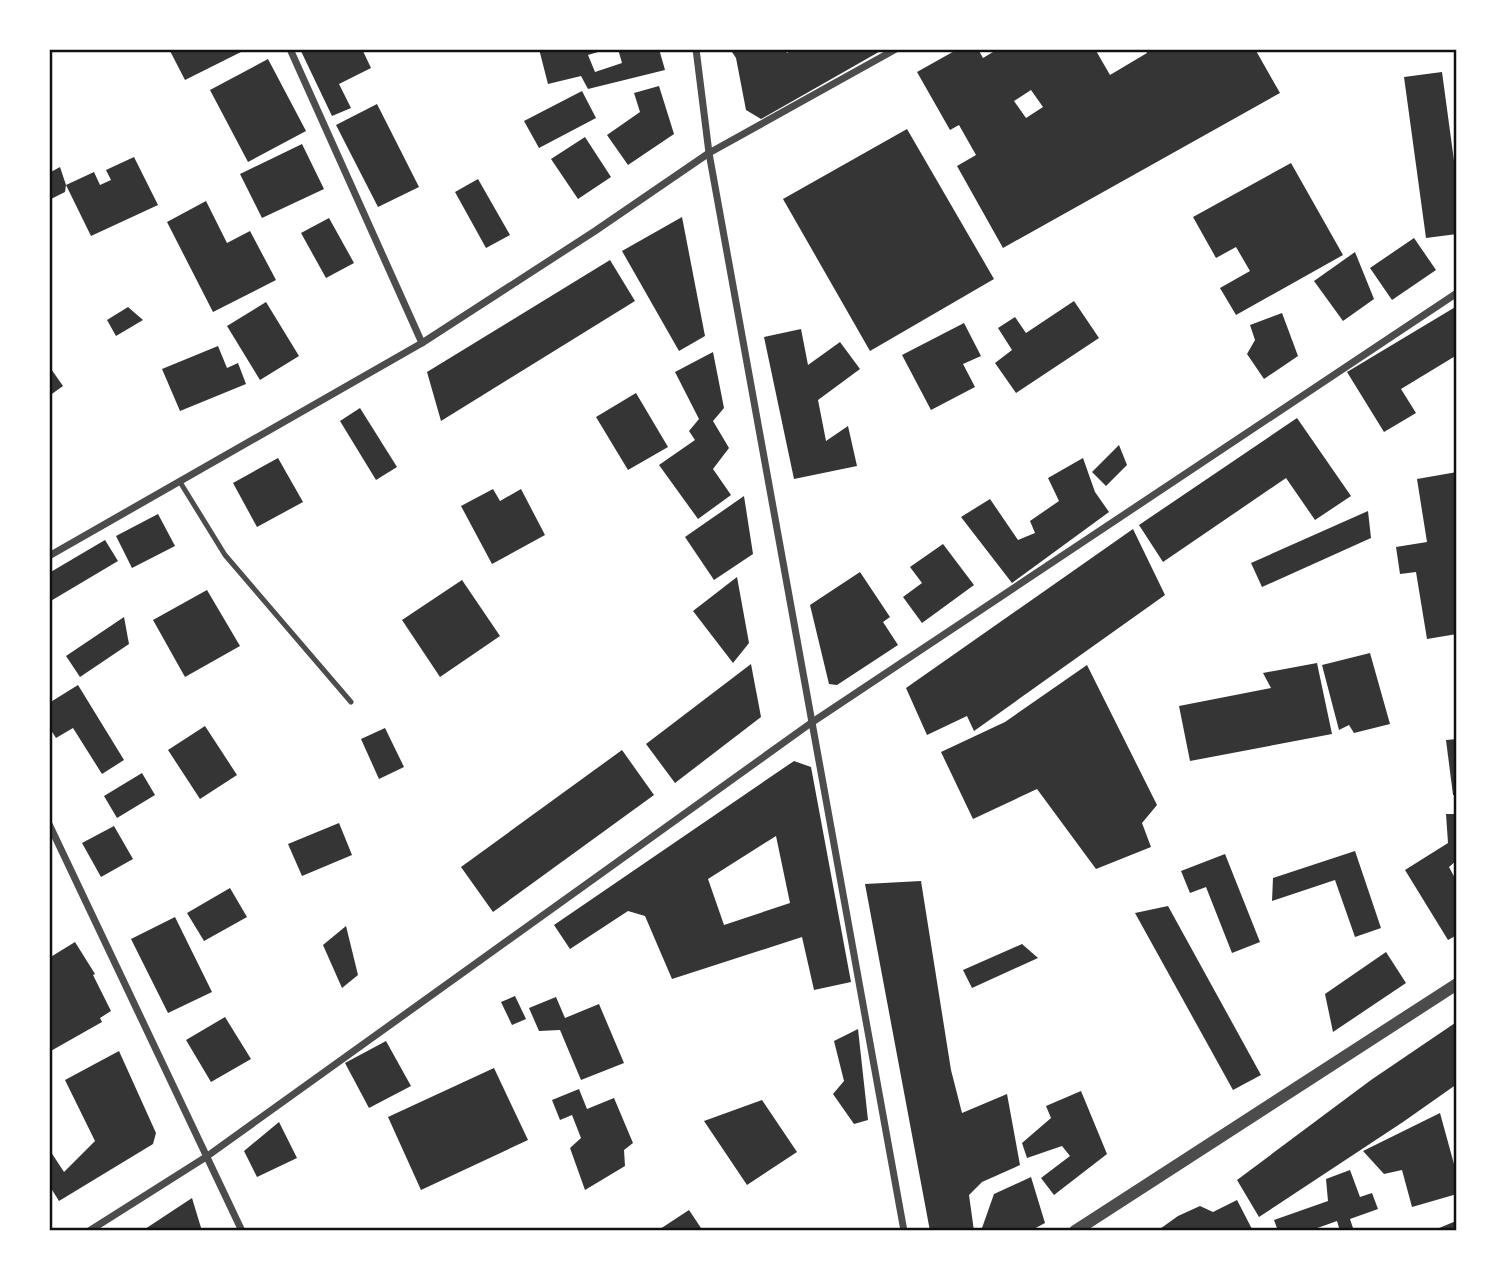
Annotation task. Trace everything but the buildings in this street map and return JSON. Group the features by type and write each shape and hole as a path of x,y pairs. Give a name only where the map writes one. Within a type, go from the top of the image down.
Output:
{"street":[{"path":"290,49 422,343"},
{"path":"696,49 709,153 904,1231"},
{"path":"49,556 422,343 595,231 709,153 896,49"},
{"path":"89,1231 206,1157 811,723 1457,293"},
{"path":"49,824 242,1231"},
{"path":"1075,1231 1457,984"}],"lane":[{"path":"180,482 225,555 351,702"}]}
